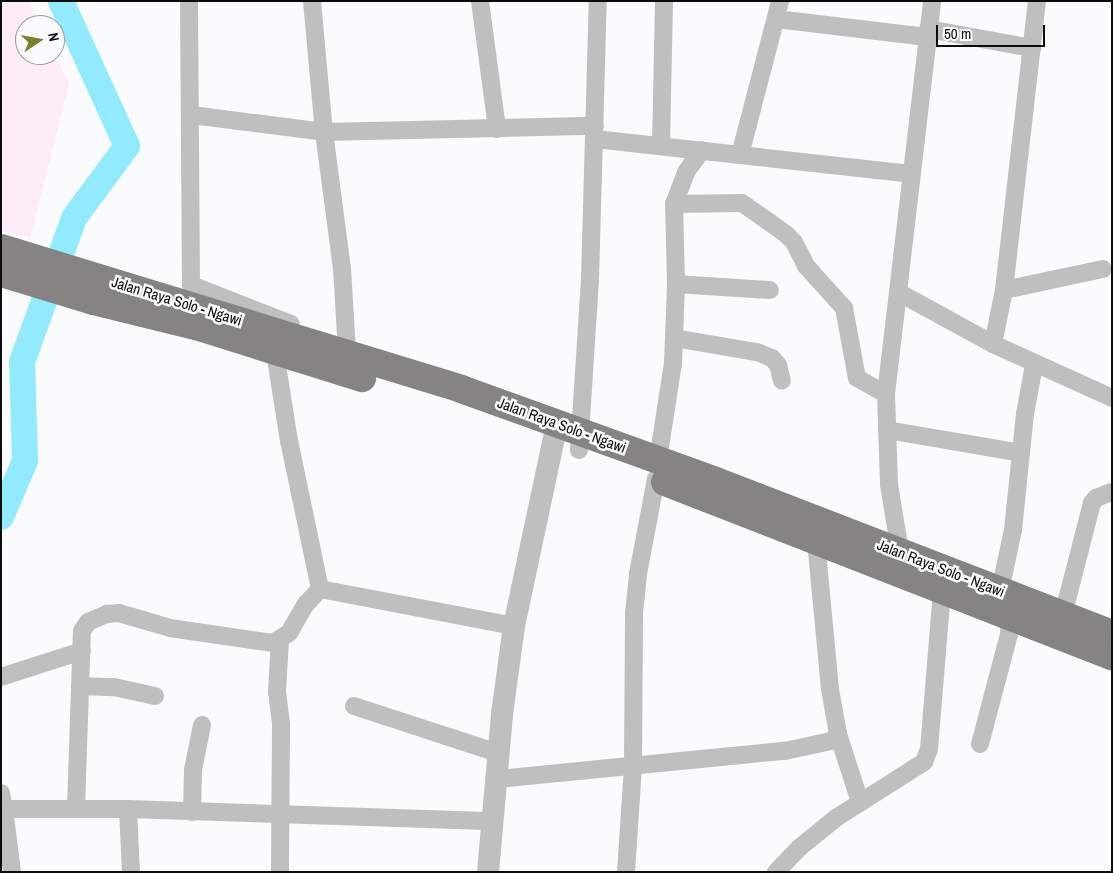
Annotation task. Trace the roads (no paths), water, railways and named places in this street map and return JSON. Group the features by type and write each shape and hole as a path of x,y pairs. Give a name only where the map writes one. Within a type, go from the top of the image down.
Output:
{"highway":[{"name":"Jalan Raya Solo - Ngawi","path":"8,262 85,286 275,353 568,437 900,552 1112,634"},
{"name":"Jalan Raya Solo - Ngawi","path":"85,286 347,348 461,389 568,437"},
{"name":"Jalan Raya Solo - Ngawi","path":"657,469 816,542 1112,656"}],"street":[{"path":"189,1 192,115 192,286 347,348 342,268 324,132 312,1"},
{"path":"480,1 497,129"},
{"path":"488,872 494,821 498,754 514,626 568,437 595,132 598,1"},
{"path":"661,145 664,1"},
{"path":"740,155 780,1"},
{"path":"900,552 889,484 886,394 932,1"},
{"path":"993,344 1004,290 1037,1"},
{"path":"776,19 928,33 1032,48"},
{"path":"192,115 324,132 497,129 595,132 661,145 911,174"},
{"path":"626,872 633,766 634,613 638,574 657,469 674,338 676,284 674,204 686,172 702,150"},
{"path":"674,204 742,203 786,234 794,242 806,266 844,308 857,378 886,394"},
{"path":"1004,290 1102,270"},
{"path":"676,284 770,290"},
{"path":"898,292 1034,365 1112,398"},
{"path":"674,338 757,352 772,358 778,365 782,381"},
{"path":"275,353 288,441 320,589"},
{"path":"1000,591 1013,530 1021,453 1034,365"},
{"path":"887,430 1021,453"},
{"path":"1063,615 1092,503 1096,498 1112,492"},
{"path":"816,542 830,689 838,734 860,802"},
{"path":"320,589 514,626"},
{"path":"280,872 281,725 277,692 280,640 320,589"},
{"path":"776,872 799,848 860,802 910,772 927,756 942,591"},
{"path":"76,809 82,631 88,622 107,614 119,612 170,628 262,643 280,640"},
{"path":"980,744 1010,618"},
{"path":"1,677 82,651"},
{"path":"80,686 114,687 155,696"},
{"path":"354,706 498,754"},
{"path":"192,812 193,770 202,725"},
{"path":"496,779 818,746 838,734"},
{"path":"12,872 4,837 2,801 76,809 494,821"},
{"path":"128,809 131,872"}],"waterway":[{"path":"1,517 25,461 22,362 74,218 127,146 61,1"}]}
